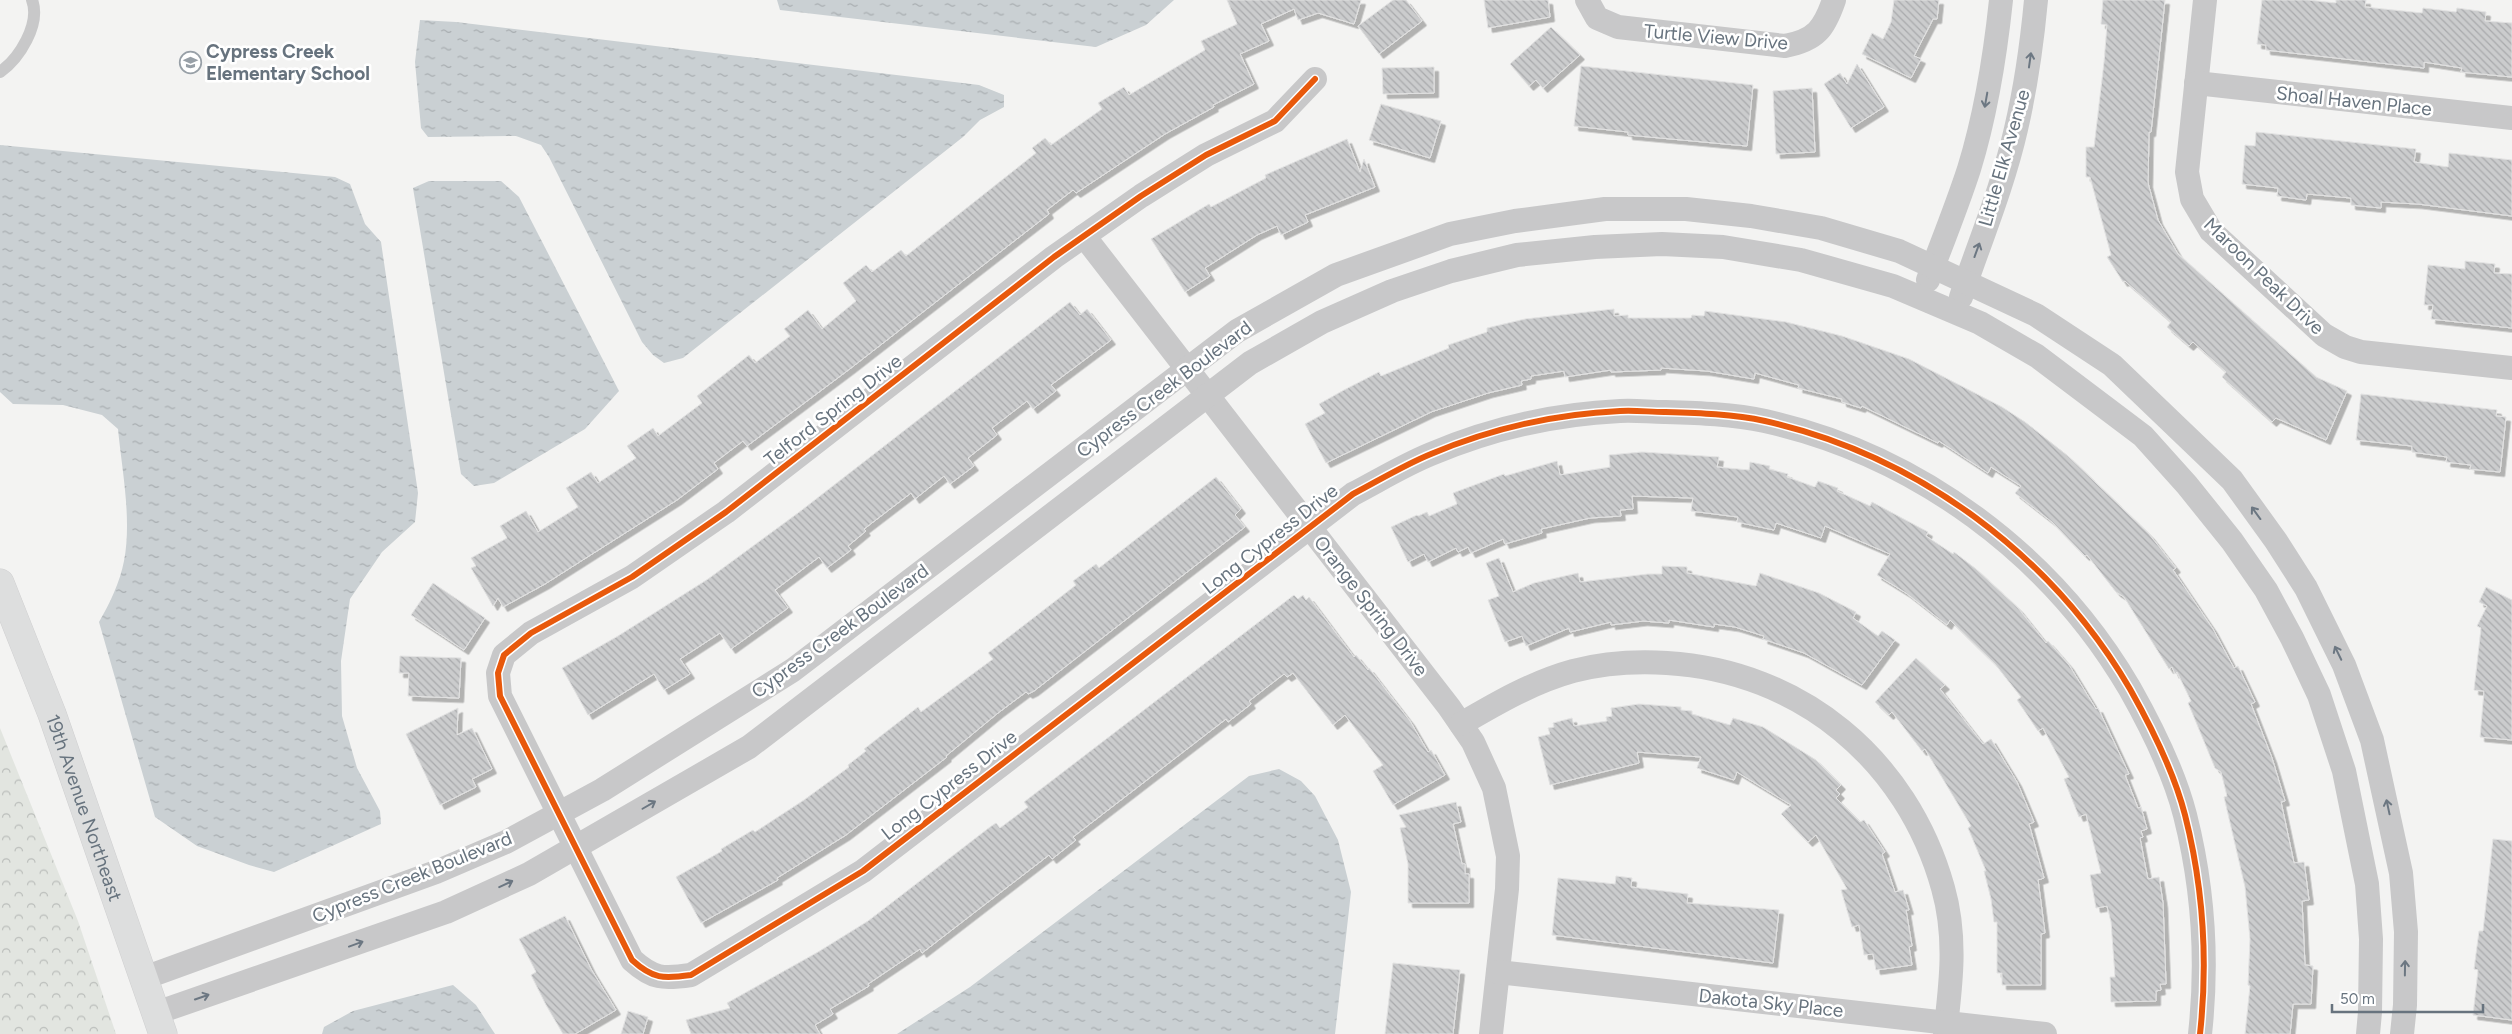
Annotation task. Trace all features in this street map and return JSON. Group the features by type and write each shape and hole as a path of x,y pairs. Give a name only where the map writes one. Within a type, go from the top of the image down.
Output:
{"street":[{"name":"Turtle View Drive","path":"1587,0 1597,18 1618,27 1785,46 1802,43 1816,35 1827,21 1834,0"},
{"name":"Little Elk Avenue","path":"1921,298 1969,170 1984,112 1996,48 2001,0"},
{"name":"Little Elk Avenue","path":"1955,312 2000,188 2016,130 2030,63 2036,0"},
{"name":"Maroon Peak Drive","path":"2205,0 2186,172 2192,199 2211,231 2324,335 2344,347 2361,352 2512,368"},
{"name":"Telford Spring Drive","path":"559,813 500,696 498,674 504,655 531,633 632,577 726,512 1084,236 1141,196 1206,155 1276,121 1315,79"},
{"name":"Shoal Haven Place","path":"2196,83 2512,118"},
{"name":"Cypress Creek Boulevard","path":"144,978 436,872 506,842 602,790 793,670 1237,331 1344,272 1450,234 1515,221 1605,209 1686,209 1751,216 1821,228 1899,251 2036,315 2112,365 2232,480 2276,541 2306,588 2344,665 2372,740 2401,874 2406,932 2405,1005 2402,1034"},
{"name":"Orange Spring Drive","path":"1084,236 1310,527 1473,742 1494,788 1508,856 1507,889 1491,1034"},
{"name":"Cypress Creek Boulevard","path":"160,1024 446,912 529,874 749,747 1250,363 1322,322 1401,289 1451,271 1517,255 1594,247 1662,244 1723,247 1801,260 1893,286 1980,323 2037,356 2143,436 2187,485 2221,527 2266,590 2319,695 2344,771 2367,884 2370,939 2370,1012 2368,1034"},
{"name":"Long Cypress Drive","path":"559,813 632,960 646,973 666,978 691,975 863,871 1352,494 1429,454 1483,435 1546,420 1621,411 1687,413 1762,421 1827,439 1891,465 1997,532 2038,569 2076,611 2114,661 2143,712 2167,764 2184,813 2196,869 2204,939 2200,1034"},
{"name":"19th Avenue Northeast","path":"0,583 52,714 160,1024"},
{"path":"1461,724 1509,696 1573,671 1637,662 1690,665 1736,674 1775,687 1802,702 1831,721 1856,742 1882,770 1908,808 1932,854 1944,889 1952,933 1953,968 1946,1028"},
{"name":"Dakota Sky Place","path":"1498,972 1946,1028 2045,1034"}],"lane":[{"path":"0,72 10,65 22,52 30,31 34,5 32,0"}],"green space":[{"path":"0,728 78,921 116,1034 0,1034"}],"water":[{"path":"777,0 1174,0 1146,25 1096,47 780,10"},
{"path":"420,20 456,22 979,85 1004,95 1004,107 980,120 963,137 683,358 664,363 653,355 642,342 549,157 541,145 516,136 428,137 421,128 415,62"},
{"path":"0,145 335,177 350,184 365,224 381,242 418,493 415,522 382,552 350,599 341,661 342,716 357,768 380,811 381,824 274,872 197,846 155,817 99,622 117,585 124,561 126,545 127,512 118,429 102,415 63,405 13,404 0,392"},
{"path":"429,181 501,181 519,197 619,391 585,429 494,483 474,486 461,474 413,188"},
{"path":"1279,769 1301,781 1315,796 1338,840 1351,892 1335,1034 897,1034 970,987 1249,776"},
{"path":"453,985 476,1005 495,1034 322,1034 324,1027 353,1011"}],"building":[{"path":"1227,0 1361,0 1354,24 1318,13 1298,20 1294,9 1261,24 1269,41 1240,54 1254,84 1213,105 1214,107 1165,134 1076,193 1073,190 1047,210 1049,214 851,368 747,446 743,441 714,463 718,469 677,500 545,584 503,607 498,598 493,606 471,568 476,566 471,558 507,538 500,526 526,511 538,532 578,507 566,488 591,472 598,483 636,458 627,446 653,428 658,436 702,403 697,396 749,355 755,363 790,336 784,329 808,310 822,329 856,301 843,283 866,265 872,272 901,250 906,256 1036,153 1032,148 1045,138 1051,145 1102,109 1098,103 1124,87 1129,95 1205,50 1201,41 1237,24"},
{"path":"1393,0 1406,0 1422,21 1379,54 1358,26"},
{"path":"1484,0 1548,0 1550,17 1488,28"},
{"path":"1894,0 1939,0 1937,19 1933,19 1914,56 1921,59 1911,78 1862,54 1872,33 1883,39 1891,22"},
{"path":"2103,0 2165,0 2151,132 2149,132 2148,183 2158,220 2178,254 2316,377 2347,391 2326,440 2276,418 2272,422 2222,377 2226,372 2193,342 2189,346 2167,327 2171,322 2125,281 2123,282 2107,257 2111,255 2090,177 2086,177 2086,147 2094,147 2104,62 2107,25 2101,24"},
{"path":"2262,0 2308,0 2336,3 2336,0 2366,0 2365,7 2422,13 2423,8 2456,12 2457,8 2486,12 2485,21 2512,23 2512,77 2461,72 2462,68 2424,62 2424,68 2266,50 2266,45 2257,44"},
{"path":"1551,27 1580,55 1543,88 1536,80 1529,86 1510,64"},
{"path":"1857,64 1884,107 1851,128 1824,84 1840,73 1847,84"},
{"path":"1581,66 1753,85 1747,146 1628,135 1628,132 1574,126"},
{"path":"1434,67 1434,93 1383,94 1382,68"},
{"path":"1812,88 1815,152 1776,154 1773,91"},
{"path":"1381,104 1441,121 1430,158 1369,140"},
{"path":"2256,132 2416,149 2414,162 2448,167 2449,153 2512,160 2512,216 2418,204 2381,202 2381,208 2351,205 2351,198 2307,194 2306,200 2277,196 2278,188 2242,184 2245,145 2255,146"},
{"path":"1347,139 1360,172 1364,159 1375,187 1305,215 1308,222 1281,235 1277,226 1257,235 1205,268 1210,276 1185,292 1151,239 1209,204 1211,207 1266,178 1265,175"},
{"path":"2465,261 2495,264 2494,273 2512,274 2512,328 2431,319 2433,305 2424,305 2428,265 2465,269"},
{"path":"1070,302 1080,315 1087,309 1111,340 1051,385 1056,391 1033,409 1027,401 992,428 997,435 968,458 974,466 950,484 944,476 915,499 911,493 864,529 866,531 848,546 851,550 827,568 819,557 775,590 788,608 731,649 720,633 680,659 690,674 664,690 654,674 588,715 562,668 618,636 708,579 798,513"},
{"path":"1614,309 1614,316 1628,315 1628,318 1691,318 1692,315 1704,316 1705,311 1786,322 1842,336 1909,359 2002,407 2025,422 2068,456 2149,534 2176,568 2173,570 2213,629 2234,668 2238,666 2255,702 2251,704 2272,758 2285,801 2281,802 2294,863 2304,862 2309,900 2302,901 2305,965 2313,966 2311,1004 2293,1004 2290,1034 2245,1034 2250,986 2248,985 2250,939 2245,887 2224,797 2227,796 2221,772 2215,768 2188,703 2191,701 2177,672 2175,674 2172,667 2169,669 2124,597 2116,592 2087,555 2085,556 2052,522 2015,493 2021,486 1991,467 1988,473 1939,441 1938,443 1862,406 1861,408 1842,402 1842,399 1798,388 1799,385 1755,373 1754,379 1707,371 1661,368 1661,370 1611,372 1611,370 1565,377 1564,371 1531,376 1531,379 1521,381 1522,385 1488,393 1431,412 1326,463 1305,424 1325,413 1319,404 1344,390 1379,372 1381,376 1449,348 1448,345 1487,332 1487,328 1525,319"},
{"path":"2361,394 2497,410 2496,416 2506,417 2500,472 2470,469 2471,465 2446,462 2447,457 2412,452 2412,446 2356,440"},
{"path":"1642,452 1719,457 1717,467 1749,470 1750,462 1770,466 1769,469 1788,474 1787,477 1815,487 1818,481 1838,488 1837,491 1870,506 1872,502 1928,532 1926,536 1953,554 1954,552 1976,569 2018,608 2046,643 2048,641 2069,665 2096,709 2098,708 2129,774 2125,775 2138,808 2141,807 2147,829 2141,831 2143,837 2140,838 2148,879 2159,877 2163,903 2166,984 2160,984 2161,990 2156,991 2156,1001 2111,1002 2110,977 2115,977 2111,922 2107,906 2096,908 2090,875 2101,873 2086,814 2079,817 2064,779 2069,777 2043,728 2038,731 2017,700 2021,697 1995,664 1950,620 1947,625 1906,593 1877,575 1890,554 1825,526 1821,538 1776,523 1774,530 1737,522 1738,517 1691,511 1693,498 1632,496 1633,509 1620,510 1621,516 1590,518 1541,529 1542,533 1505,544 1503,539 1471,553 1468,547 1458,552 1456,548 1428,562 1424,554 1408,562 1391,527 1417,515 1427,512 1429,516 1457,504 1453,493 1504,474 1505,476 1557,461 1560,475 1610,467 1609,455"},
{"path":"1216,477 1241,509 1235,515 1245,527 1034,691 1028,694 1026,692 998,713 947,757 846,835 777,878 778,880 701,923 676,877 722,851 721,849 753,830 755,832 804,800 849,767 848,765 866,751 864,749 918,707 921,712 993,659 988,653 1076,585 1073,581 1096,564 1099,568"},
{"path":"1499,558 1513,592 1534,583 1578,573 1580,582 1662,574 1662,566 1687,567 1687,573 1756,586 1760,573 1819,593 1856,612 1853,618 1878,636 1882,631 1895,640 1862,685 1804,653 1763,639 1764,636 1735,627 1714,624 1714,627 1669,620 1669,623 1643,621 1611,625 1611,622 1570,632 1569,628 1526,646 1522,636 1505,642 1488,600 1499,596 1486,563"},
{"path":"433,583 485,618 464,650 411,615"},
{"path":"2486,587 2512,600 2512,740 2480,737 2484,691 2474,690 2481,628 2477,626 2487,606 2479,602"},
{"path":"1294,595 1298,599 1303,595 1306,600 1309,597 1354,657 1356,655 1368,670 1369,668 1410,721 1428,752 1431,750 1445,775 1393,805 1373,771 1383,765 1345,715 1333,725 1293,673 1287,677 1284,674 1249,701 1251,704 1228,722 1226,719 1073,837 1076,840 1052,859 1049,855 922,953 920,949 868,984 869,986 830,1009 833,1014 815,1025 820,1034 691,1034 686,1020 730,1008 727,1003 818,952 868,921 996,823 1000,828 1028,807 1024,802"},
{"path":"400,656 461,658 459,698 408,696 409,673 399,673"},
{"path":"1916,658 1945,685 1940,689 1983,744 1991,739 2017,782 2034,822 2029,824 2044,878 2038,880 2045,933 2041,934 2041,985 2002,985 2002,973 1997,973 1997,922 1994,922 1984,871 1986,871 1968,828 1971,826 1925,749 1922,751 1892,712 1889,715 1875,702"},
{"path":"1639,704 1681,707 1681,710 1692,711 1692,714 1730,725 1733,718 1763,727 1816,760 1841,785 1836,790 1840,794 1836,798 1860,822 1864,820 1885,852 1882,854 1895,892 1903,890 1909,910 1906,910 1912,946 1909,947 1912,965 1876,970 1873,954 1864,955 1859,925 1852,927 1841,890 1847,889 1816,835 1808,842 1781,814 1791,805 1737,772 1734,780 1697,768 1701,757 1637,752 1639,763 1550,785 1538,737 1550,734 1548,728 1554,727 1553,723 1572,718 1574,726 1607,721 1606,717 1612,716 1611,708"},
{"path":"458,708 457,735 472,728 492,769 472,779 476,787 440,805 406,734"},
{"path":"1456,802 1461,822 1453,824 1462,864 1465,864 1465,874 1469,874 1469,903 1408,903 1408,864 1400,828 1406,827 1399,815"},
{"path":"2493,839 2512,841 2512,1020 2473,1015 2478,970 2474,969 2479,931 2483,931"},
{"path":"1616,876 1632,878 1631,887 1688,894 1687,903 1779,910 1773,963 1552,935 1558,878 1615,884"},
{"path":"565,916 591,969 616,1010 575,1034 563,1034 531,975 536,972 519,939"},
{"path":"1393,963 1460,970 1453,1034 1385,1034"},
{"path":"628,1011 648,1017 643,1034 621,1034"}],"cycle path":[{"path":"1315,79 1275,121 1206,155 1141,196 1054,257 726,512 632,577 531,633 504,655 498,673 500,696 632,960 646,971 659,976 691,975 863,871 1353,494 1401,468 1476,437 1548,419 1572,415 1626,411 1702,413 1765,421 1821,437 1875,458 1926,485 1975,517 2020,554 2061,595 2098,640 2130,689 2154,735 2169,767 2185,815 2200,896 2204,951 2200,1034"}],"place":[{"name":"Cypress Creek Elementary School","path":"190,62"}]}
